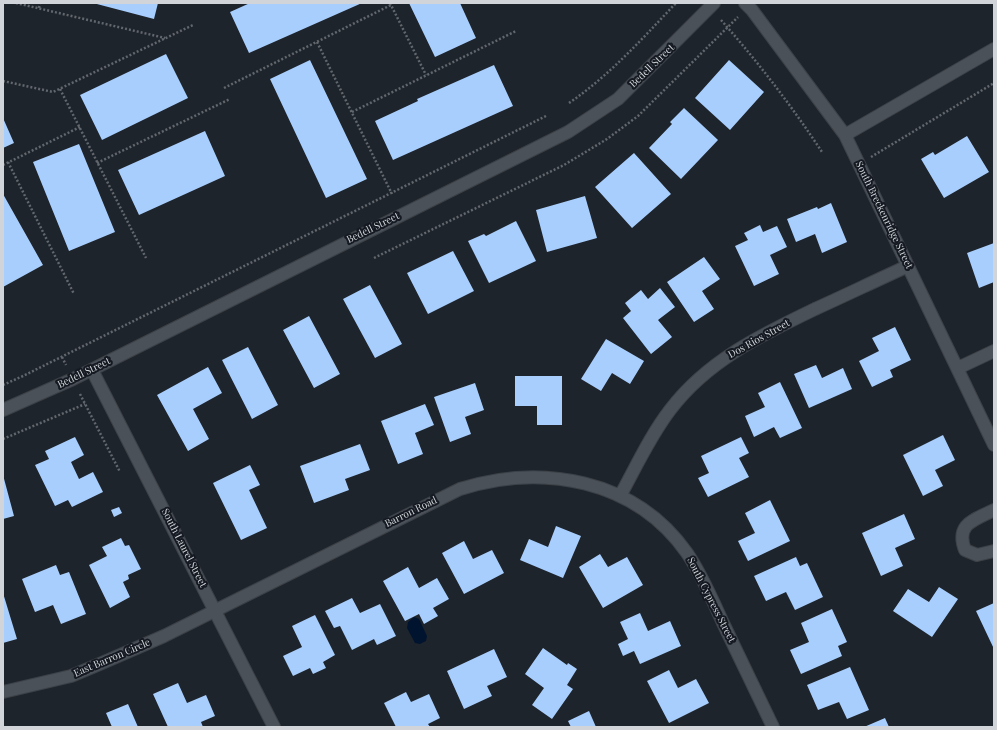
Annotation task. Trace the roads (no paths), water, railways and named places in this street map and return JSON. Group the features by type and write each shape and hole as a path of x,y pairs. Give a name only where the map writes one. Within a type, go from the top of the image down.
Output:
{"street":[{"name":"Bedell Street","path":"3,410 92,370 316,256 568,132 618,99 714,3"},
{"name":"South Breckenridge Street","path":"745,3 752,10 845,135 994,445"},
{"path":"845,135 994,49"},
{"name":"Dos Rios Street","path":"620,496 655,431 670,409 688,388 722,358 741,346 799,317 908,266"},
{"path":"958,368 994,351"},
{"name":"South Laurel Street","path":"92,370 274,727"},
{"name":"Barron Road","path":"215,610 460,489 479,482 519,476 547,477 582,482 620,496"},
{"name":"South Cypress Street","path":"620,496 650,515 663,526 676,538 690,557 705,583 772,727"},
{"path":"994,510 971,521 964,528 961,540 966,550 977,555 994,551"},
{"name":"East Barron Circle","path":"3,692 71,676 164,636 215,610"}],"water":[{"path":"414,617 419,619 427,636 426,641 420,644 415,643 407,628 408,622"}]}
